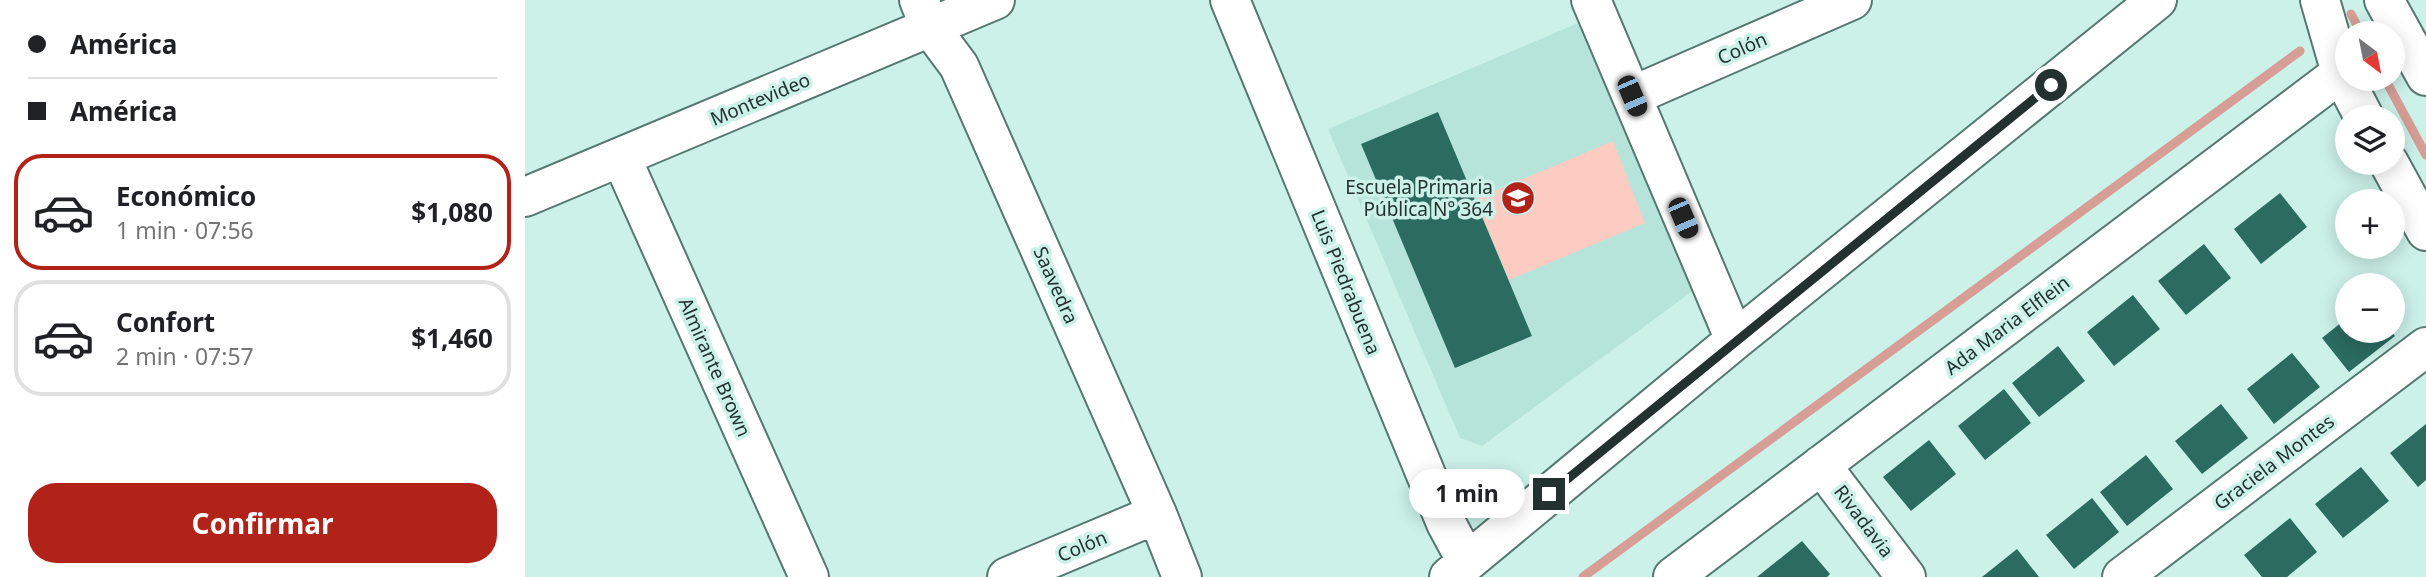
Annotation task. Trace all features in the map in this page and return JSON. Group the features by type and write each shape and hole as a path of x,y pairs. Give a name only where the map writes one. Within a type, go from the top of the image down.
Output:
{"street":[{"name":"Montevideo","path":"525,197 621,157 924,14 995,0"},
{"name":"Luis Piedrabuena","path":"1230,0 1446,523 1458,570"},
{"path":"1591,0 1735,340"},
{"name":"Colón","path":"1632,96 1853,0"},
{"path":"1458,570 1735,340 2157,0"},
{"path":"2320,0 2335,52"},
{"path":"2384,0 2416,32 2426,76"},
{"name":"Saavedra","path":"924,14 959,66 1157,514 1182,577"},
{"name":"Ada Maria Elflein","path":"1673,577 2335,78"},
{"name":"Almirante Brown","path":"621,157 809,577"},
{"path":"2396,175 2426,231"},
{"name":"Graciela Montes","path":"2122,577 2426,347"},
{"name":"Rivadavia","path":"1821,465 1906,577"},
{"name":"Colón","path":"1007,577 1157,514"}],"shaded area":[{"name":"Escuela Primaria Pública N° 364","path":"1602,13 1702,284 1482,446 1460,438 1328,129"},
{"path":"1613,141 1645,223 1509,280 1475,199"}],"building":[{"path":"1438,112 1532,336 1455,368 1361,144"},
{"path":"2280,193 2307,227 2261,264 2234,229"},
{"path":"2204,244 2231,278 2186,315 2158,281"},
{"path":"2133,295 2160,329 2114,366 2087,332"},
{"path":"2335,328 2335,343 2386,343 2349,372 2322,338"},
{"path":"2058,346 2085,381 2039,417 2012,383"},
{"path":"2292,353 2320,387 2274,424 2247,389"},
{"path":"2004,389 2031,423 1985,460 1958,426"},
{"path":"2221,404 2248,438 2202,474 2175,441"},
{"path":"2426,424 2426,480 2418,487 2390,453"},
{"path":"1929,440 1956,474 1911,511 1883,477"},
{"path":"2146,455 2173,489 2127,526 2100,492"},
{"path":"2361,467 2389,501 2343,538 2315,504"},
{"path":"2092,498 2119,532 2074,569 2046,535"},
{"path":"2290,518 2317,552 2287,577 2262,577 2244,555"},
{"path":"1802,541 1830,574 1827,577 1757,577"},
{"path":"2017,549 2039,577 1982,577"}],"waterway":[{"path":"2351,14 2355,21"},
{"path":"1583,577 2300,51"},
{"path":"2391,91 2426,155"}],"place":[{"name":"Escuela Primaria Pública N° 364","path":"1518,198"}],"route":[{"path":"1549,494 2051,85"}]}
